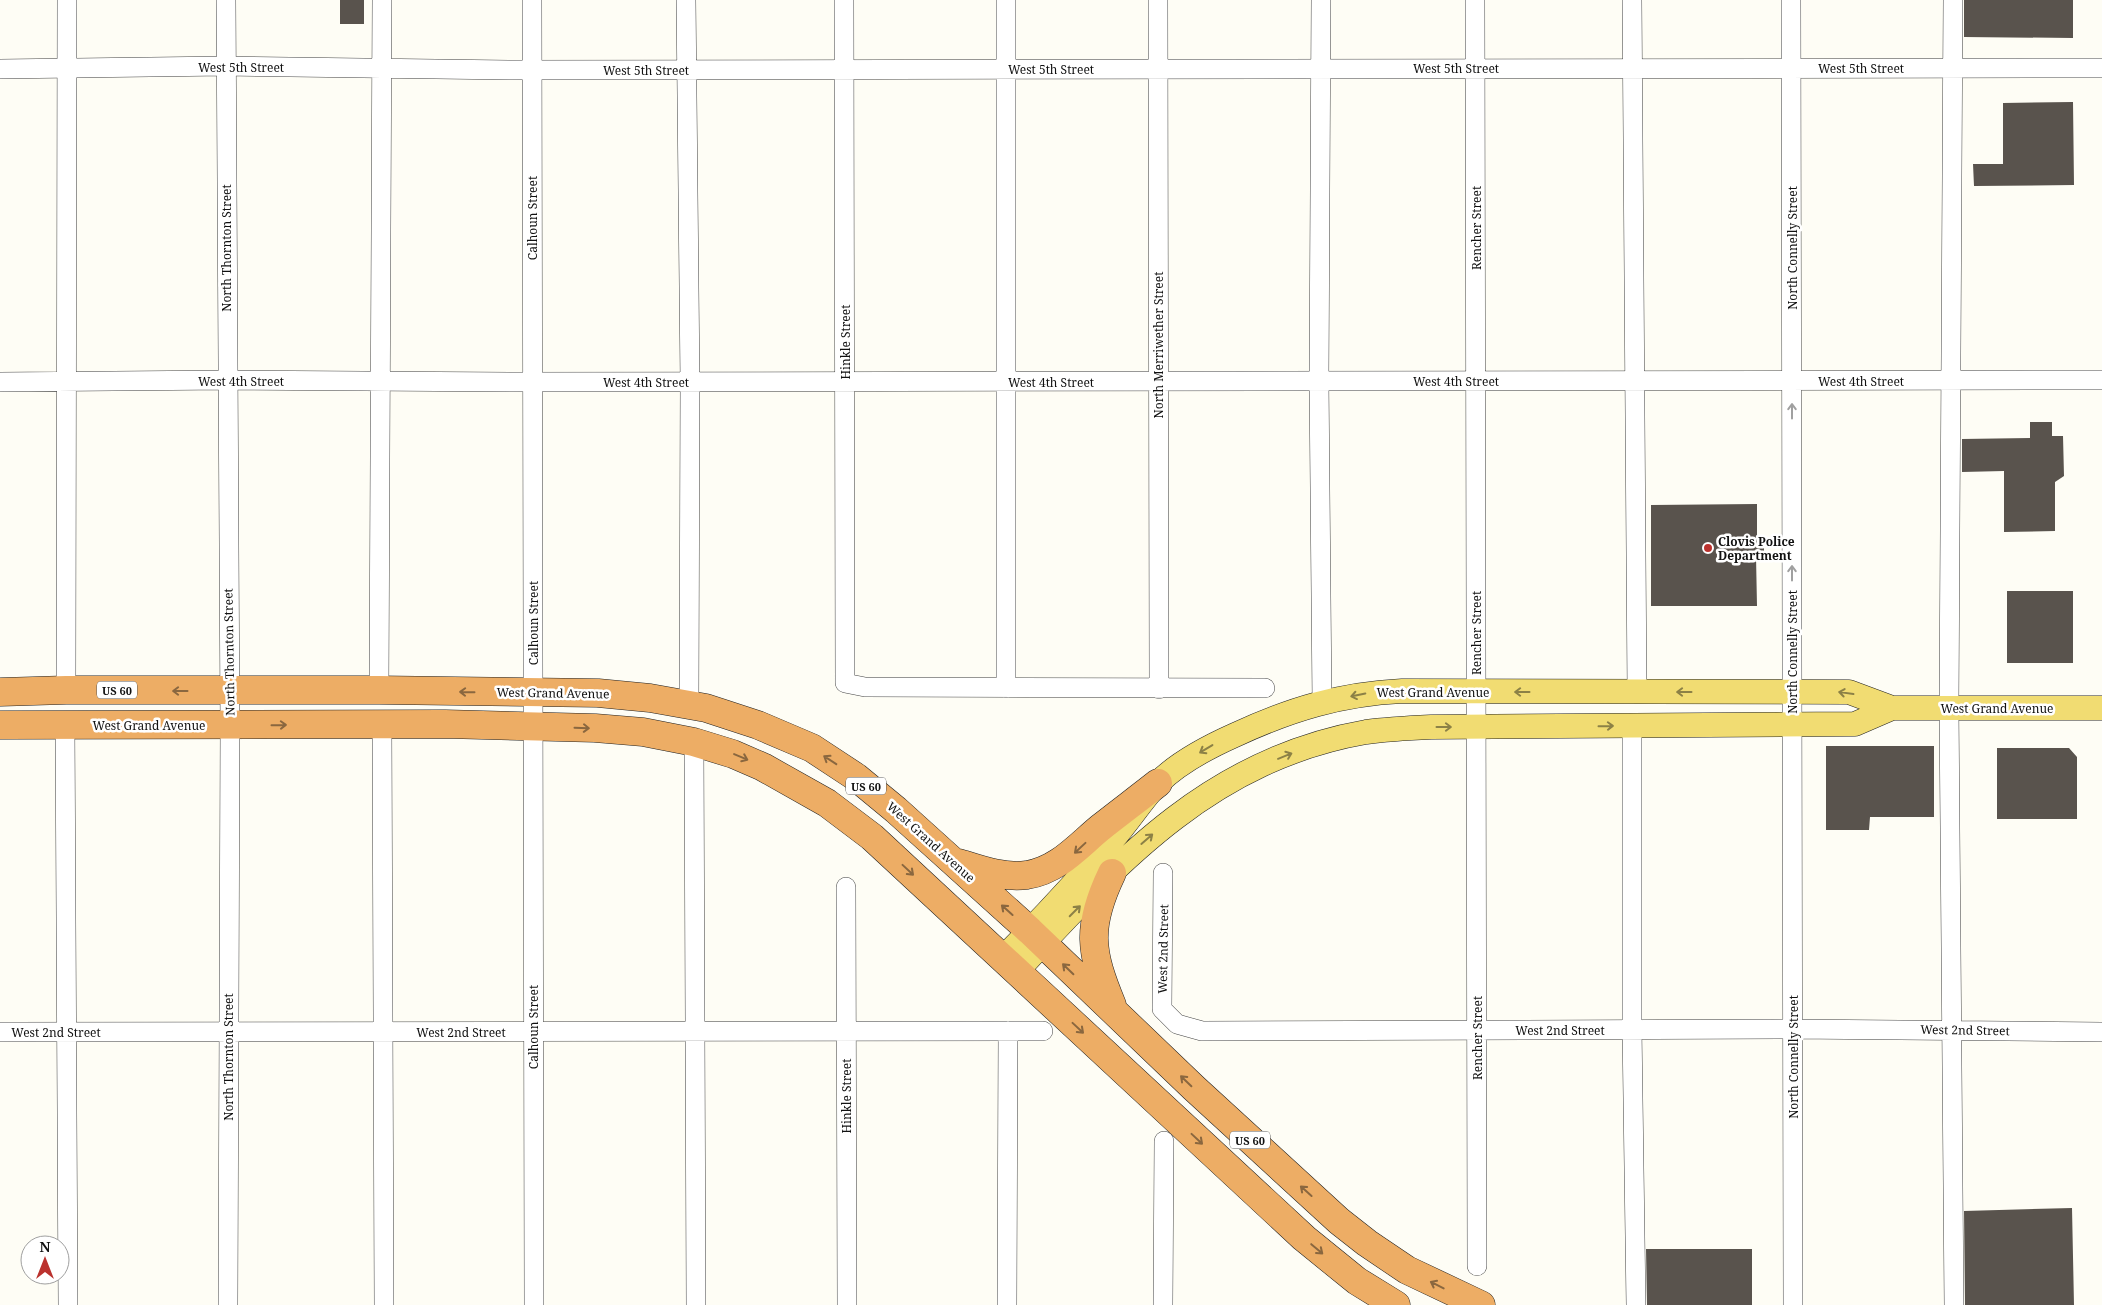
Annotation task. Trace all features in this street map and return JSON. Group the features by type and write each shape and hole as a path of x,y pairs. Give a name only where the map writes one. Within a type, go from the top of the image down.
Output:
{"highway":[{"name":"West Grand Avenue","path":"0,692 66,690 379,690 598,693 706,708 758,725 812,748 856,777 954,862 1036,938"},
{"name":"West Grand Avenue","path":"0,725 230,726 382,724 533,726 643,732 694,742 734,754 763,767 827,803 872,837 1010,965"},
{"path":"954,862 1011,875 1045,870 1070,856 1158,783"},
{"path":"1112,873 1097,906 1094,924 1094,949 1097,969 1115,1013"},
{"name":"US 60","path":"1036,938 1194,1088 1360,1238 1407,1270 1481,1305"},
{"name":"US 60","path":"1010,965 1304,1238 1357,1281 1396,1305"}],"main road":[{"name":"West Grand Avenue","path":"1036,938 1158,783 1208,747 1272,718 1322,702 1368,693 1849,692 1892,708 2102,708"},
{"name":"West Grand Avenue","path":"1010,965 1036,938 1112,873 1144,841 1194,802 1221,785 1274,760 1319,744 1367,732 1431,727 1855,724 1892,708"}],"street":[{"path":"66,690 67,0"},
{"name":"North Thornton Street","path":"226,0 230,726 228,1305"},
{"path":"379,690 382,382 382,0"},
{"name":"Calhoun Street","path":"532,0 534,1305"},
{"path":"686,0 690,382 689,705"},
{"name":"Hinkle Street","path":"844,0 845,683 865,687 1006,688"},
{"path":"1006,0 1008,382 1006,688 1265,688"},
{"name":"North Merriwether Street","path":"1158,0 1159,689"},
{"path":"1321,0 1319,382 1322,702"},
{"name":"Rencher Street","path":"1475,0 1477,1266"},
{"path":"1632,0 1637,692"},
{"name":"North Connelly Street","path":"1792,0 1793,1305"},
{"path":"1953,0 1949,708 1954,1305"},
{"name":"West 5th Street","path":"0,69 226,66 532,70 2102,68"},
{"name":"West 4th Street","path":"0,382 227,380 382,382 1319,382 2102,380"},
{"path":"65,724 68,1305"},
{"path":"382,724 384,1305"},
{"path":"1632,725 1632,1029 1636,1305"},
{"path":"694,742 693,1032 696,1305"},
{"name":"West 2nd Street","path":"1163,873 1162,1009 1177,1024 1202,1032 1793,1029 2102,1032"},
{"name":"Hinkle Street","path":"846,887 847,1305"},
{"path":"1007,1305 1008,1031"},
{"name":"West 2nd Street","path":"0,1032 1043,1031"},
{"path":"1163,1305 1164,1141"}],"building":[{"path":"340,0 364,0 364,24 340,24"},
{"path":"1964,0 2073,0 2073,38 1964,37"},
{"path":"2073,102 2074,185 1974,186 1973,164 2003,164 2003,103"},
{"path":"2030,422 2052,422 2052,436 2063,436 2064,476 2055,482 2055,531 2004,532 2004,471 1962,472 1962,439 2030,438"},
{"name":"Clovis Police Department","path":"1757,504 1757,540 1764,540 1764,556 1756,556 1757,606 1651,606 1651,505"},
{"path":"2007,591 2073,591 2073,663 2007,663"},
{"path":"1826,746 1934,746 1934,817 1870,817 1869,830 1826,830"},
{"path":"1997,748 2069,748 2077,757 2077,819 1997,819"},
{"path":"2072,1208 2074,1305 1965,1305 1964,1211"},
{"path":"1646,1249 1752,1249 1752,1305 1647,1305"}],"place":[{"name":"Clovis Police Department","path":"1708,548"}]}
